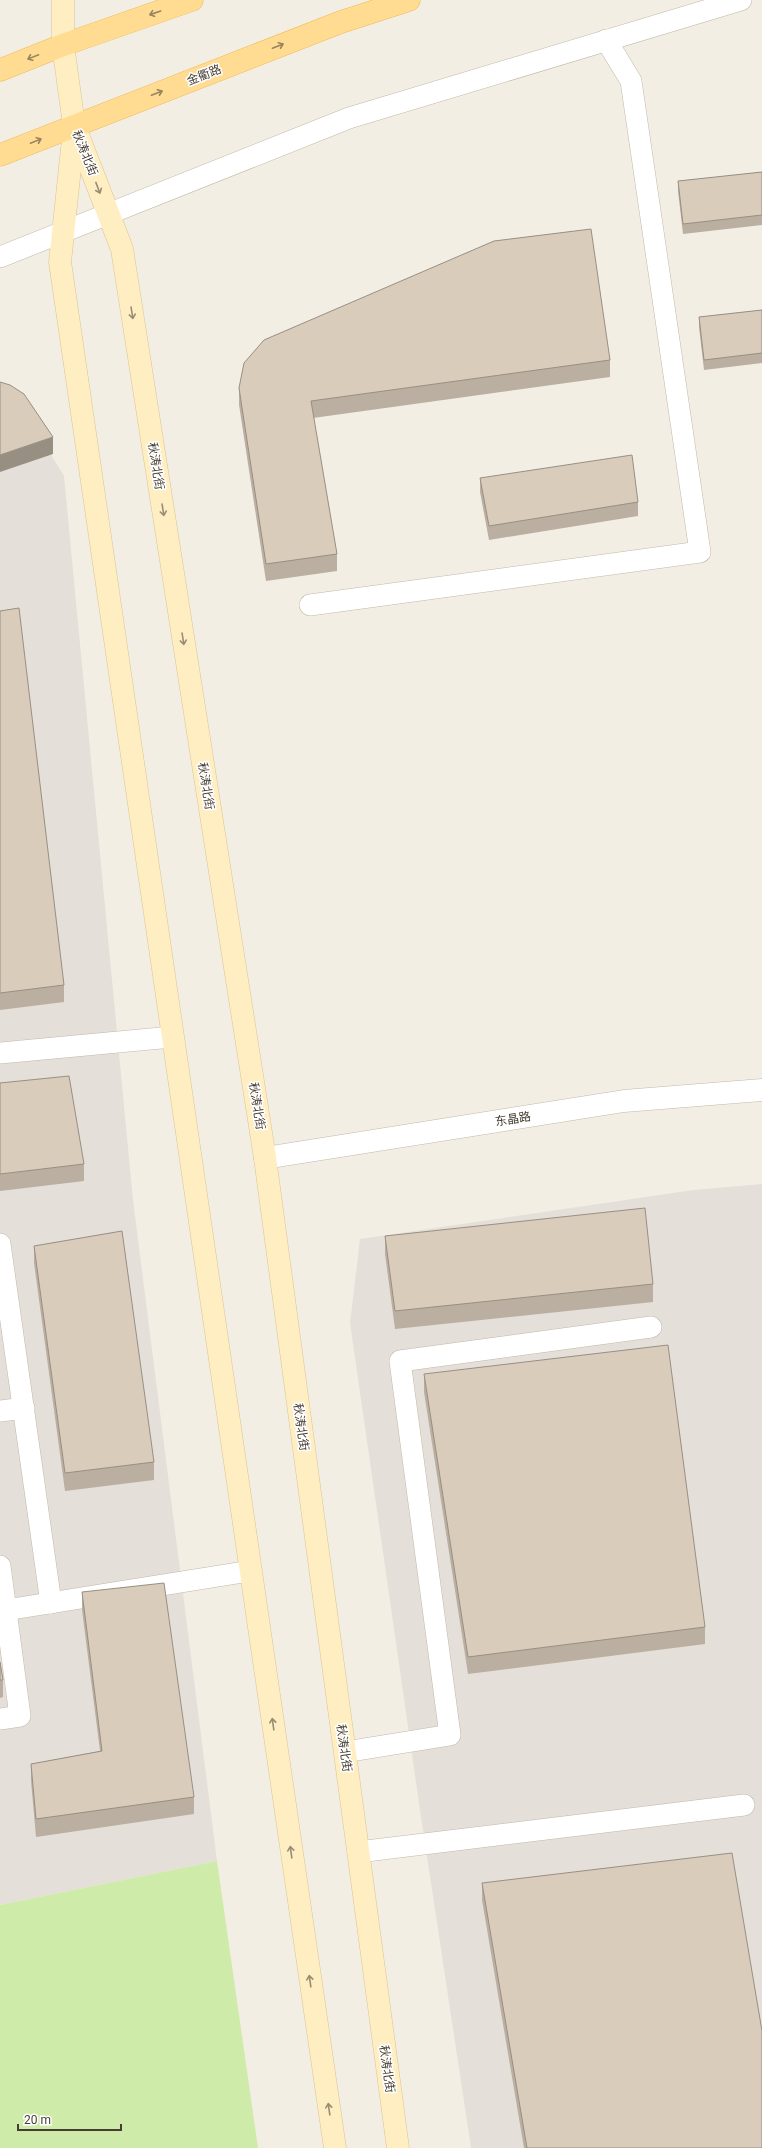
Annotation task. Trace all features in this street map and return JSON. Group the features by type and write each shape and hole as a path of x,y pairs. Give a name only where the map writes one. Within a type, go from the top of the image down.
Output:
{"main road":[{"path":"63,0 63,45 74,125"},
{"path":"0,70 63,45 192,0"},
{"name":"金衢路","path":"0,155 341,22 409,0"},
{"name":"秋涛北街","path":"74,125 123,257 265,1158 398,2148"},
{"name":"秋涛北街","path":"74,125 60,262 335,2148"}],"street":[{"name":"东晶路","path":"265,1158 624,1101 762,1090"}],"lane":[{"path":"0,257 349,118 741,0"},
{"path":"310,605 700,552 631,81 606,40"},
{"path":"0,1053 172,1037"},
{"path":"0,1244 51,1603"},
{"path":"344,1752 450,1735 400,1361 651,1327"},
{"path":"0,1411 24,1408"},
{"path":"0,1566 20,1716 0,1718"},
{"path":"6,1610 250,1570"},
{"path":"358,1852 744,1805"}],"shaded area":[{"path":"0,403 24,411 64,476 133,1200 217,1861 0,1905"},
{"path":"762,1184 762,2148 471,2148 421,1817 350,1323 360,1239 693,1190"}],"green space":[{"path":"217,1861 258,2148 0,2148 0,1905"}],"building":[{"path":"762,172 762,215 683,224 678,181"},
{"path":"591,229 610,360 311,401 337,554 266,564 239,388 244,363 264,340 494,241"},
{"path":"762,310 762,353 704,360 699,317"},
{"path":"0,382 10,385 24,394 53,437 0,455"},
{"path":"632,455 638,502 489,526 480,478"},
{"path":"19,608 64,985 0,993 0,611"},
{"path":"69,1076 84,1164 0,1174 0,1083"},
{"path":"645,1208 653,1284 395,1311 385,1236"},
{"path":"122,1231 154,1462 65,1473 34,1246"},
{"path":"668,1345 705,1627 468,1657 424,1374"},
{"path":"164,1583 194,1797 36,1819 31,1764 102,1751 82,1592"},
{"path":"0,1662 3,1680 0,1680"},
{"path":"732,1853 762,2031 762,2148 527,2148 482,1883"}]}
